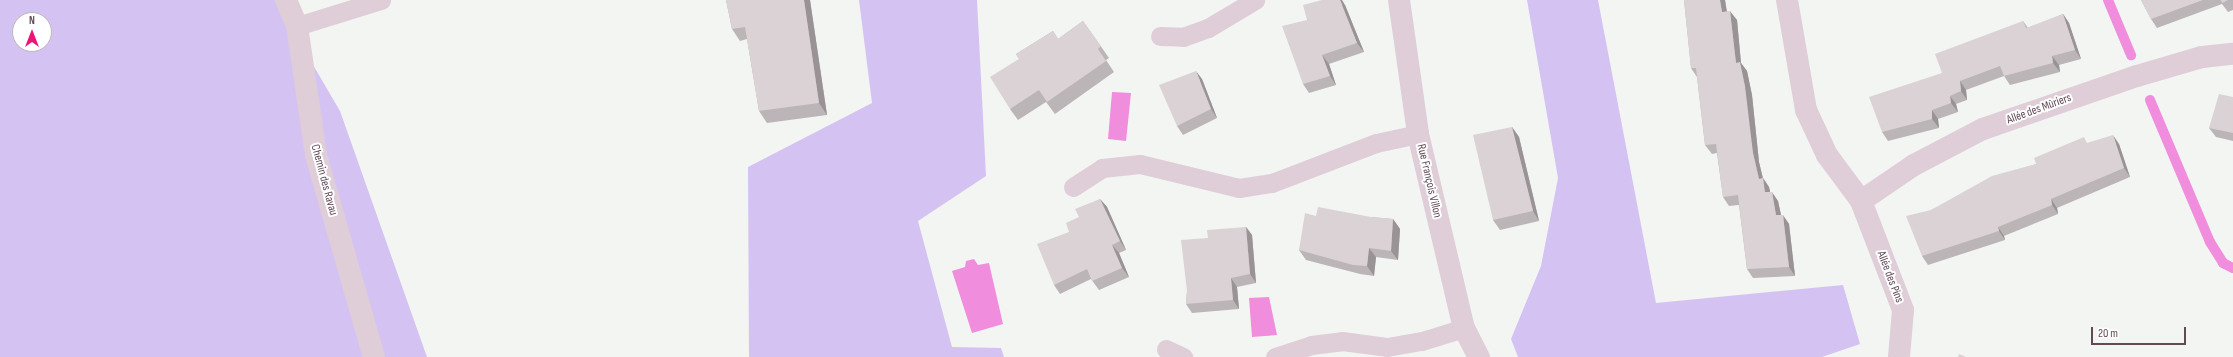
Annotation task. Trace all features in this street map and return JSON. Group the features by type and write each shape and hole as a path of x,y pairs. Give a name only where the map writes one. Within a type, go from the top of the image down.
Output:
{"street":[{"name":"Chemin des Ravau","path":"286,0 297,26 316,155 374,357"},
{"name":"Rue François Villon","path":"1399,0 1418,134 1464,328 1479,357"},
{"name":"Allée des Pins","path":"1787,0 1806,110 1826,155 1861,200 1903,310 1899,357"},
{"name":"Allée des Mûriers","path":"1861,200 1914,165 1983,129 2137,76 2202,58 2233,54"}],"lane":[{"path":"297,26 380,0"},
{"path":"1160,36 1183,37 1208,28 1255,0"},
{"path":"1073,187 1102,168 1140,164 1239,188 1272,183 1376,143 1418,134"},
{"path":"1275,357 1311,345 1342,341 1387,347 1422,341 1464,328"}],"shaded area":[{"path":"0,0 275,0 340,111 427,357 0,357"},
{"path":"859,0 977,0 986,176 918,221 952,347 1001,348 1004,357 749,357 748,167 872,103"},
{"path":"1527,0 1598,0 1656,303 1843,285 1860,344 1822,357 1518,357 1511,339 1541,266 1558,178"},
{"path":"1112,92 1131,93 1126,141 1108,139"},
{"path":"974,259 978,265 989,263 1003,324 972,333 952,271 965,267 966,261"},
{"path":"1269,297 1277,335 1252,337 1249,298"}],"building":[{"path":"726,0 804,0 819,103 759,111 745,27 732,29"},
{"path":"1322,0 1340,0 1357,43 1322,55 1330,76 1303,84 1282,26 1307,20 1303,5"},
{"path":"1684,0 1720,0 1722,12 1730,11 1736,63 1740,62 1745,86 1753,153 1759,179 1763,178 1765,192 1772,192 1776,215 1783,215 1789,267 1747,269 1738,195 1723,197 1716,144 1705,145 1696,68 1691,68"},
{"path":"2141,0 2203,0 2151,19"},
{"path":"2221,0 2228,0 2222,3"},
{"path":"2063,14 2075,50 2052,56 2053,63 2004,76 2000,66 1960,81 1961,91 1950,96 1951,103 1932,110 1932,119 1882,132 1869,97 1942,73 1935,54 2023,21 2026,28"},
{"path":"1083,21 1101,46 1098,49 1106,61 1047,102 1039,90 1010,109 990,77 1019,59 1016,54 1053,31 1058,39"},
{"path":"1196,71 1211,109 1177,126 1159,85"},
{"path":"2219,94 2233,97 2233,133 2209,128"},
{"path":"1512,127 1533,211 1493,220 1473,135"},
{"path":"2113,135 2124,168 2051,199 2052,205 1998,227 1999,231 1922,256 1906,216 1931,210 1992,176 2036,164 2034,158 2084,137 2087,143"},
{"path":"1100,199 1120,241 1112,245 1122,268 1092,281 1087,269 1054,285 1037,244 1069,232 1066,223 1079,217 1075,209"},
{"path":"1318,207 1371,217 1393,219 1391,251 1369,248 1367,266 1353,265 1299,250 1305,213 1316,216"},
{"path":"1246,227 1250,274 1231,278 1233,300 1186,304 1187,291 1181,240 1208,238 1207,230"},
{"path":"1959,354 1966,357 1958,357"}],"waterway":[{"path":"2108,0 2131,55"},
{"path":"2150,100 2210,242 2223,263 2233,268"}]}
